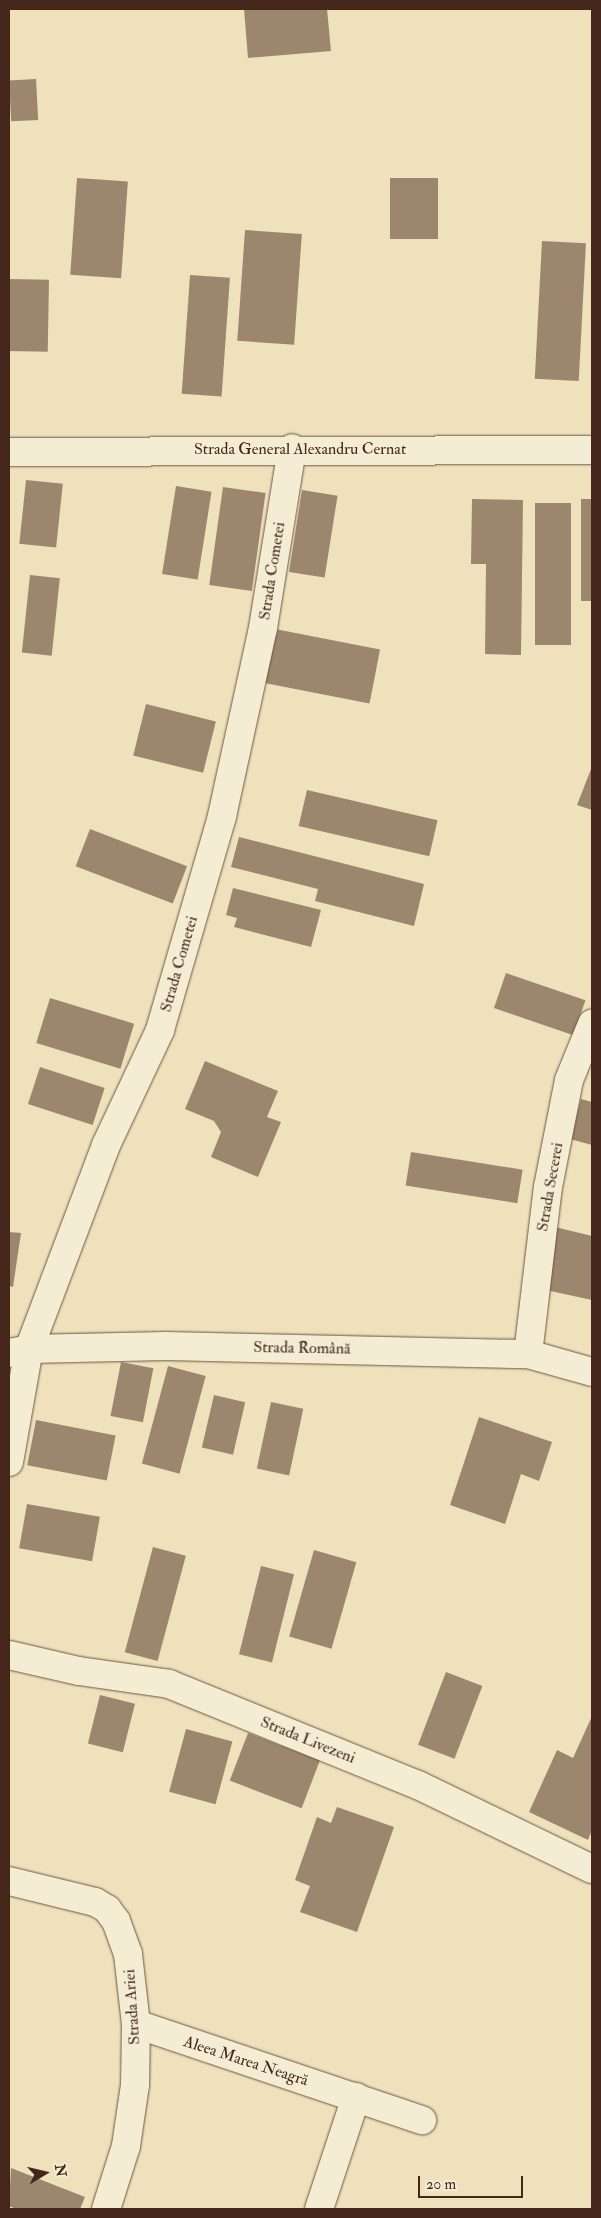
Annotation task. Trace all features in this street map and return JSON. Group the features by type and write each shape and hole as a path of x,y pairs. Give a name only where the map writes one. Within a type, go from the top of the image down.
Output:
{"street":[{"name":"Strada General Alexandru Cernat","path":"9,452 292,448 592,450"},
{"name":"Strada Cometei","path":"9,1462 19,1351 106,1145 160,1030 224,806 263,628 292,448"},
{"name":"Strada Secerei","path":"528,1354 533,1292 569,1080 592,1024"},
{"name":"Strada Română","path":"19,1351 166,1346 528,1354 592,1372"},
{"name":"Strada Livezeni","path":"9,1655 79,1671 169,1684 418,1785 592,1870"},
{"name":"Strada Ariei","path":"9,1881 95,1902 107,1909 116,1921 128,1954 136,2024 135,2085 126,2146 106,2209"},
{"name":"Aleea Marea Neagră","path":"136,2024 422,2120"},
{"path":"319,2209 356,2097"}],"building":[{"path":"244,9 327,9 331,51 248,58"},
{"path":"36,79 38,120 11,121 9,80"},
{"path":"77,178 128,182 121,278 70,275"},
{"path":"390,178 438,178 438,239 390,239"},
{"path":"245,230 302,234 294,345 237,341"},
{"path":"542,241 586,243 579,381 535,379"},
{"path":"190,275 230,278 222,397 182,394"},
{"path":"9,279 49,280 48,352 9,351"},
{"path":"26,480 63,484 56,548 19,544"},
{"path":"176,486 212,492 198,580 162,574"},
{"path":"223,487 266,493 252,591 209,585"},
{"path":"302,490 338,496 325,578 289,572"},
{"path":"472,499 523,500 521,655 485,654 486,564 471,564"},
{"path":"581,499 592,499 592,601 581,601"},
{"path":"535,503 571,503 571,645 535,645"},
{"path":"30,575 60,578 52,656 22,653"},
{"path":"275,629 380,649 370,703 265,683"},
{"path":"146,704 216,721 203,773 133,755"},
{"path":"592,770 592,810 577,805"},
{"path":"307,790 438,820 429,856 299,826"},
{"path":"90,829 187,866 173,904 76,866"},
{"path":"239,837 424,884 414,926 315,901 318,889 231,867"},
{"path":"233,888 321,910 311,947 234,927 237,918 226,915"},
{"path":"506,973 585,1000 573,1035 494,1008"},
{"path":"50,998 134,1024 120,1069 36,1043"},
{"path":"205,1061 278,1091 267,1117 281,1122 258,1177 211,1157 221,1132 214,1121 185,1109"},
{"path":"40,1067 105,1088 93,1125 28,1104"},
{"path":"581,1099 592,1102 592,1145 570,1139"},
{"path":"411,1152 523,1170 517,1203 406,1186"},
{"path":"555,1227 592,1236 592,1300 541,1289"},
{"path":"9,1232 21,1233 13,1287 9,1286"},
{"path":"121,1362 153,1368 143,1422 111,1416"},
{"path":"168,1366 206,1376 180,1474 142,1464"},
{"path":"214,1395 245,1402 233,1455 202,1448"},
{"path":"271,1402 303,1409 289,1475 257,1469"},
{"path":"479,1417 552,1442 539,1481 521,1474 505,1524 450,1505"},
{"path":"36,1420 116,1435 107,1481 27,1465"},
{"path":"27,1504 100,1517 92,1561 19,1548"},
{"path":"153,1547 186,1556 158,1661 125,1652"},
{"path":"314,1550 356,1562 331,1649 289,1637"},
{"path":"261,1566 294,1574 272,1663 239,1654"},
{"path":"446,1672 482,1686 454,1759 418,1745"},
{"path":"100,1695 135,1704 123,1752 88,1744"},
{"path":"592,1716 592,1830 588,1840 529,1812 557,1750 573,1758"},
{"path":"186,1729 232,1741 216,1804 169,1792"},
{"path":"248,1733 320,1761 302,1808 230,1781"},
{"path":"337,1807 394,1827 357,1932 300,1912 310,1886 295,1880 317,1817 331,1823"},
{"path":"11,2168 85,2197 80,2209 16,2209 9,2206"}]}
